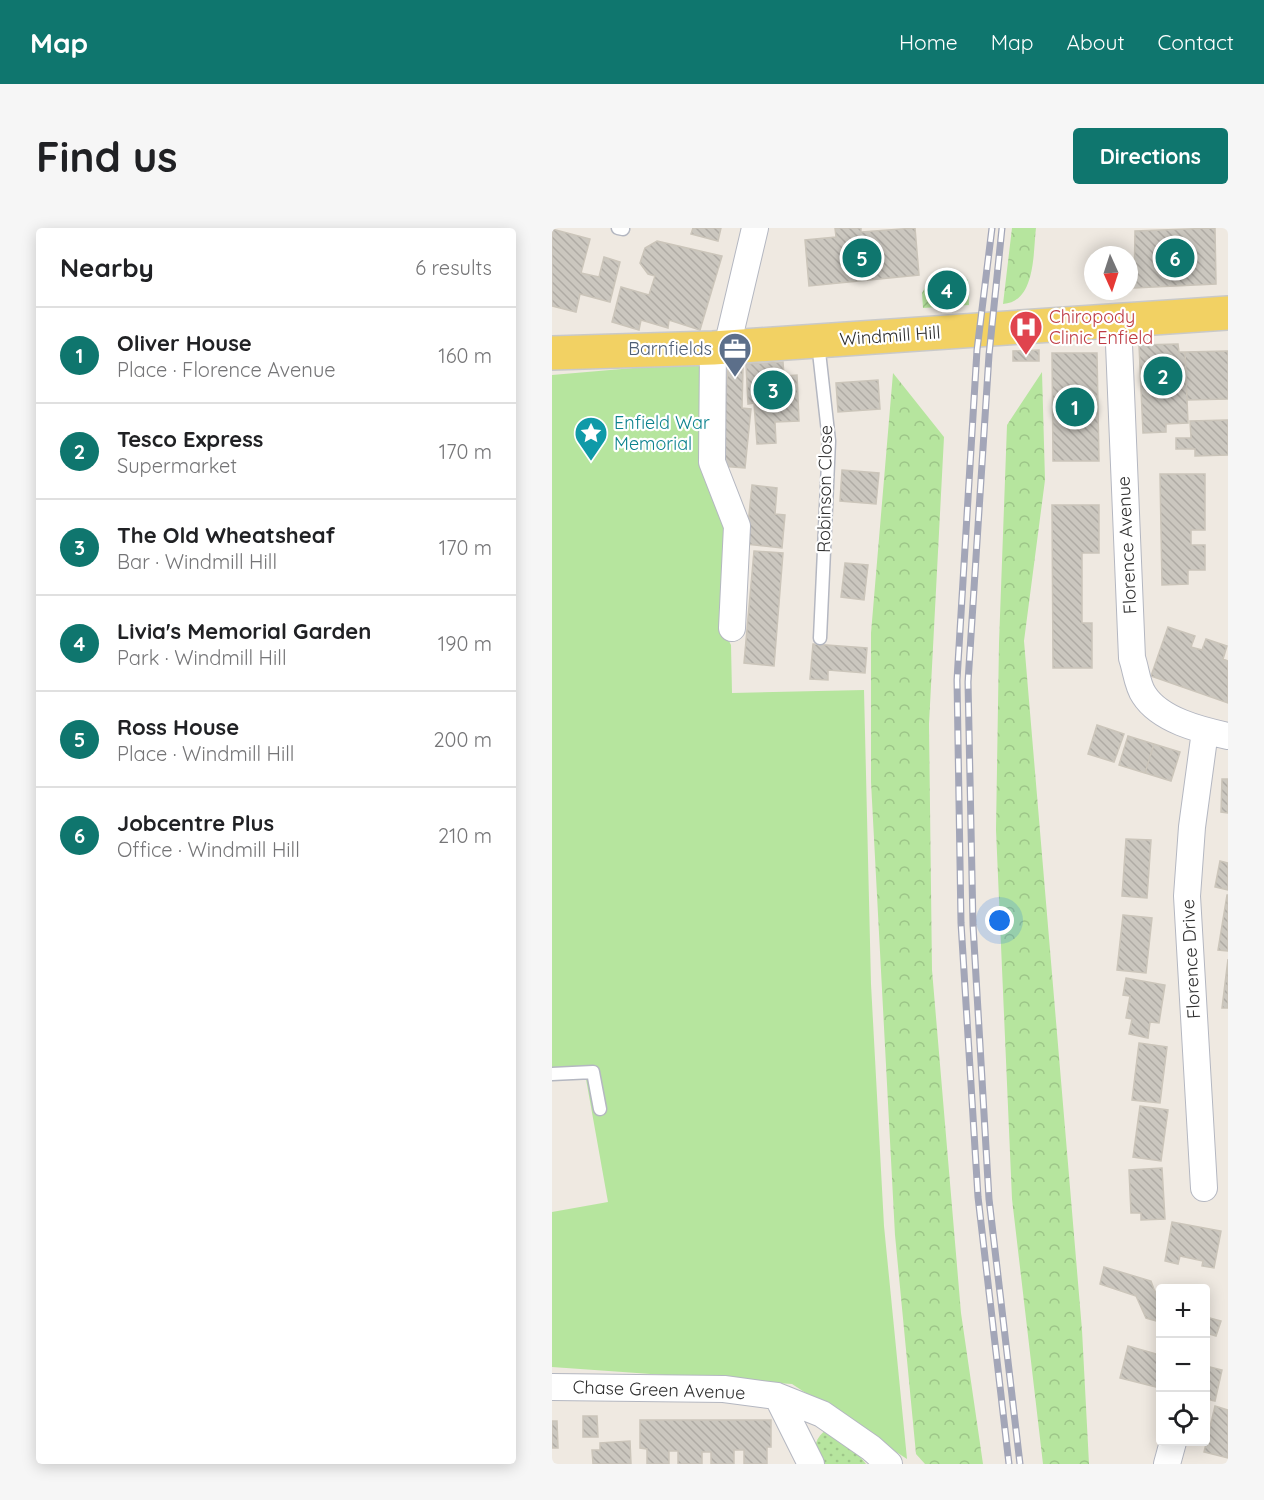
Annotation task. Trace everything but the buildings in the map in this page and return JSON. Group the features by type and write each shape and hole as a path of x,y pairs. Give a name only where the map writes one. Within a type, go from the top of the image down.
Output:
{"main road":[{"name":"Windmill Hill","path":"552,353 720,348 1228,313"}],"street":[{"path":"732,628 737,526 712,462 720,348 755,228"},
{"name":"Florence Avenue","path":"1118,320 1132,658 1142,693 1155,709 1216,734"},
{"name":"Florence Drive","path":"1204,1188 1187,896 1192,827 1216,734"},
{"name":"Chase Green Avenue","path":"552,1387 724,1389 777,1396 822,1414 871,1448 889,1464"},
{"path":"777,1396 811,1464"},
{"path":"1167,1464 1172,1446"}],"lane":[{"name":"Robinson Close","path":"818,341 829,441 820,638"},
{"path":"552,1074 593,1071 600,1109"}],"green space":[{"path":"1012,228 1036,228 1033,262 1031,274 1022,295 1014,301 1003,304"},
{"path":"948,277 963,277 968,280 969,305 923,308 922,293 927,284"},
{"path":"703,362 728,523 721,625 731,645 732,693 864,690 871,984 884,1226 907,1459 792,1384 552,1367 552,1212 608,1202 586,1079 552,1080 552,375"},
{"path":"1042,372 1045,480 1024,641 1082,1330 1089,1464 1043,1464 1012,1199 996,830 999,643 1007,425"},
{"path":"893,373 944,437 929,724 932,970 961,1313 983,1464 925,1464 916,1454 895,1235 871,782 871,633"},
{"path":"826,1430 849,1443 866,1464 819,1464 816,1445 819,1437"}],"railway":[{"path":"992,228 977,350 957,680 961,923 978,1197 1009,1464"},
{"path":"1002,228 989,355 968,682 973,925 989,1199 1020,1464"}],"place":[{"name":"Ross House","path":"862,258"},
{"name":"Jobcentre Plus","path":"1175,258"},
{"name":"Livia's Memorial Garden","path":"947,290"},
{"name":"Chiropody Clinic Enfield","path":"1026,356"},
{"name":"Tesco Express","path":"1163,376"},
{"name":"Barnfields","path":"735,378"},
{"name":"The Old Wheatsheaf","path":"773,390"},
{"name":"Oliver House","path":"1075,407"},
{"name":"Enfield War Memorial","path":"591,462"}]}
